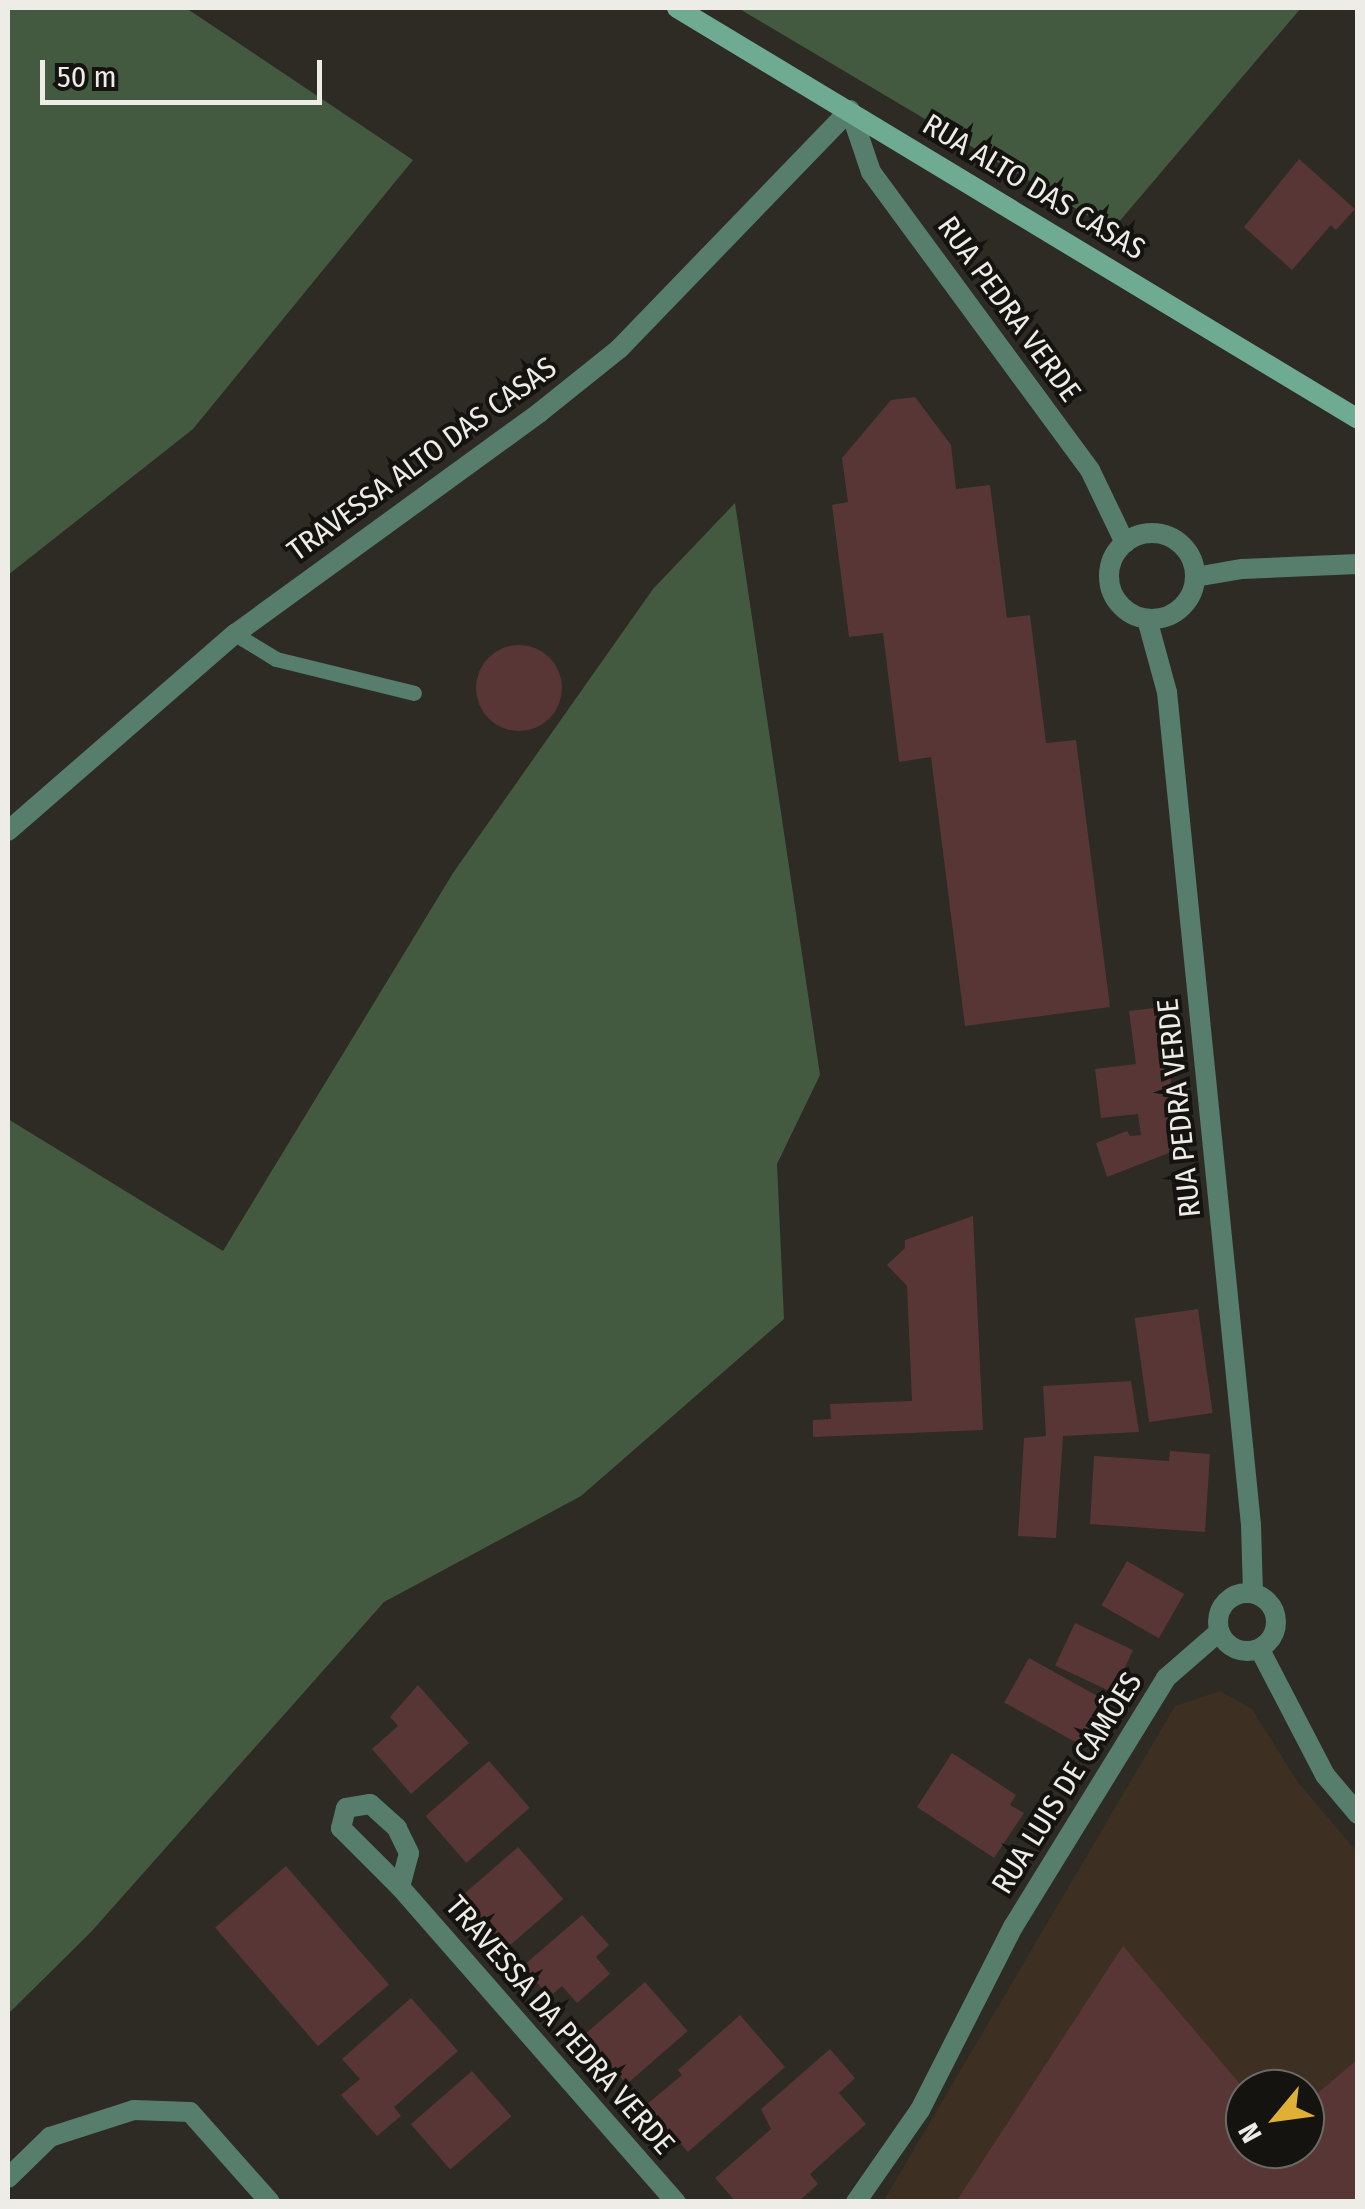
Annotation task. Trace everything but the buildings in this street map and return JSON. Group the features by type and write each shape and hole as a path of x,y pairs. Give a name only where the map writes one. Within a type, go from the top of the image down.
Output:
{"main road":[{"name":"RUA ALTO DAS CASAS","path":"678,8 1358,419"}],"street":[{"name":"RUA PEDRA VERDE","path":"850,110 871,172 1090,470 1126,543"},
{"name":"TRAVESSA ALTO DAS CASAS","path":"8,832 234,634 539,414 618,348 850,110"},
{"path":"1151,533 1177,541 1186,551 1195,577 1186,603 1175,613 1147,619 1121,606 1113,594 1111,566 1126,543 1151,533"},
{"path":"1195,577 1242,569 1358,564"},
{"name":"RUA PEDRA VERDE","path":"1147,619 1167,692 1251,1525 1253,1593"},
{"path":"1253,1593 1273,1607 1277,1619 1270,1642 1260,1650 1236,1650 1219,1632 1218,1620 1229,1598 1253,1593"},
{"name":"RUA LUIS DE CAMÕES","path":"856,2202 920,2110 1013,1927 1166,1678 1219,1632"},
{"path":"1260,1650 1325,1775 1358,1814"},
{"name":"TRAVESSA DA PEDRA VERDE","path":"400,1887 676,2202"},
{"path":"8,2178 50,2137 134,2110 190,2112 270,2202"}],"lane":[{"path":"234,634 276,659 414,693"}],"shaded area":[{"path":"1220,1691 1252,1709 1297,1781 1357,1852 1357,2201 883,2202 1175,1706"}],"green space":[{"path":"8,8 186,8 413,160 193,429 8,575"},
{"path":"738,8 1301,8 1112,230"},
{"path":"735,503 820,1075 777,1164 784,1319 581,1496 384,1602 91,1932 8,2014 8,1119 223,1251 453,873 653,589"}]}
